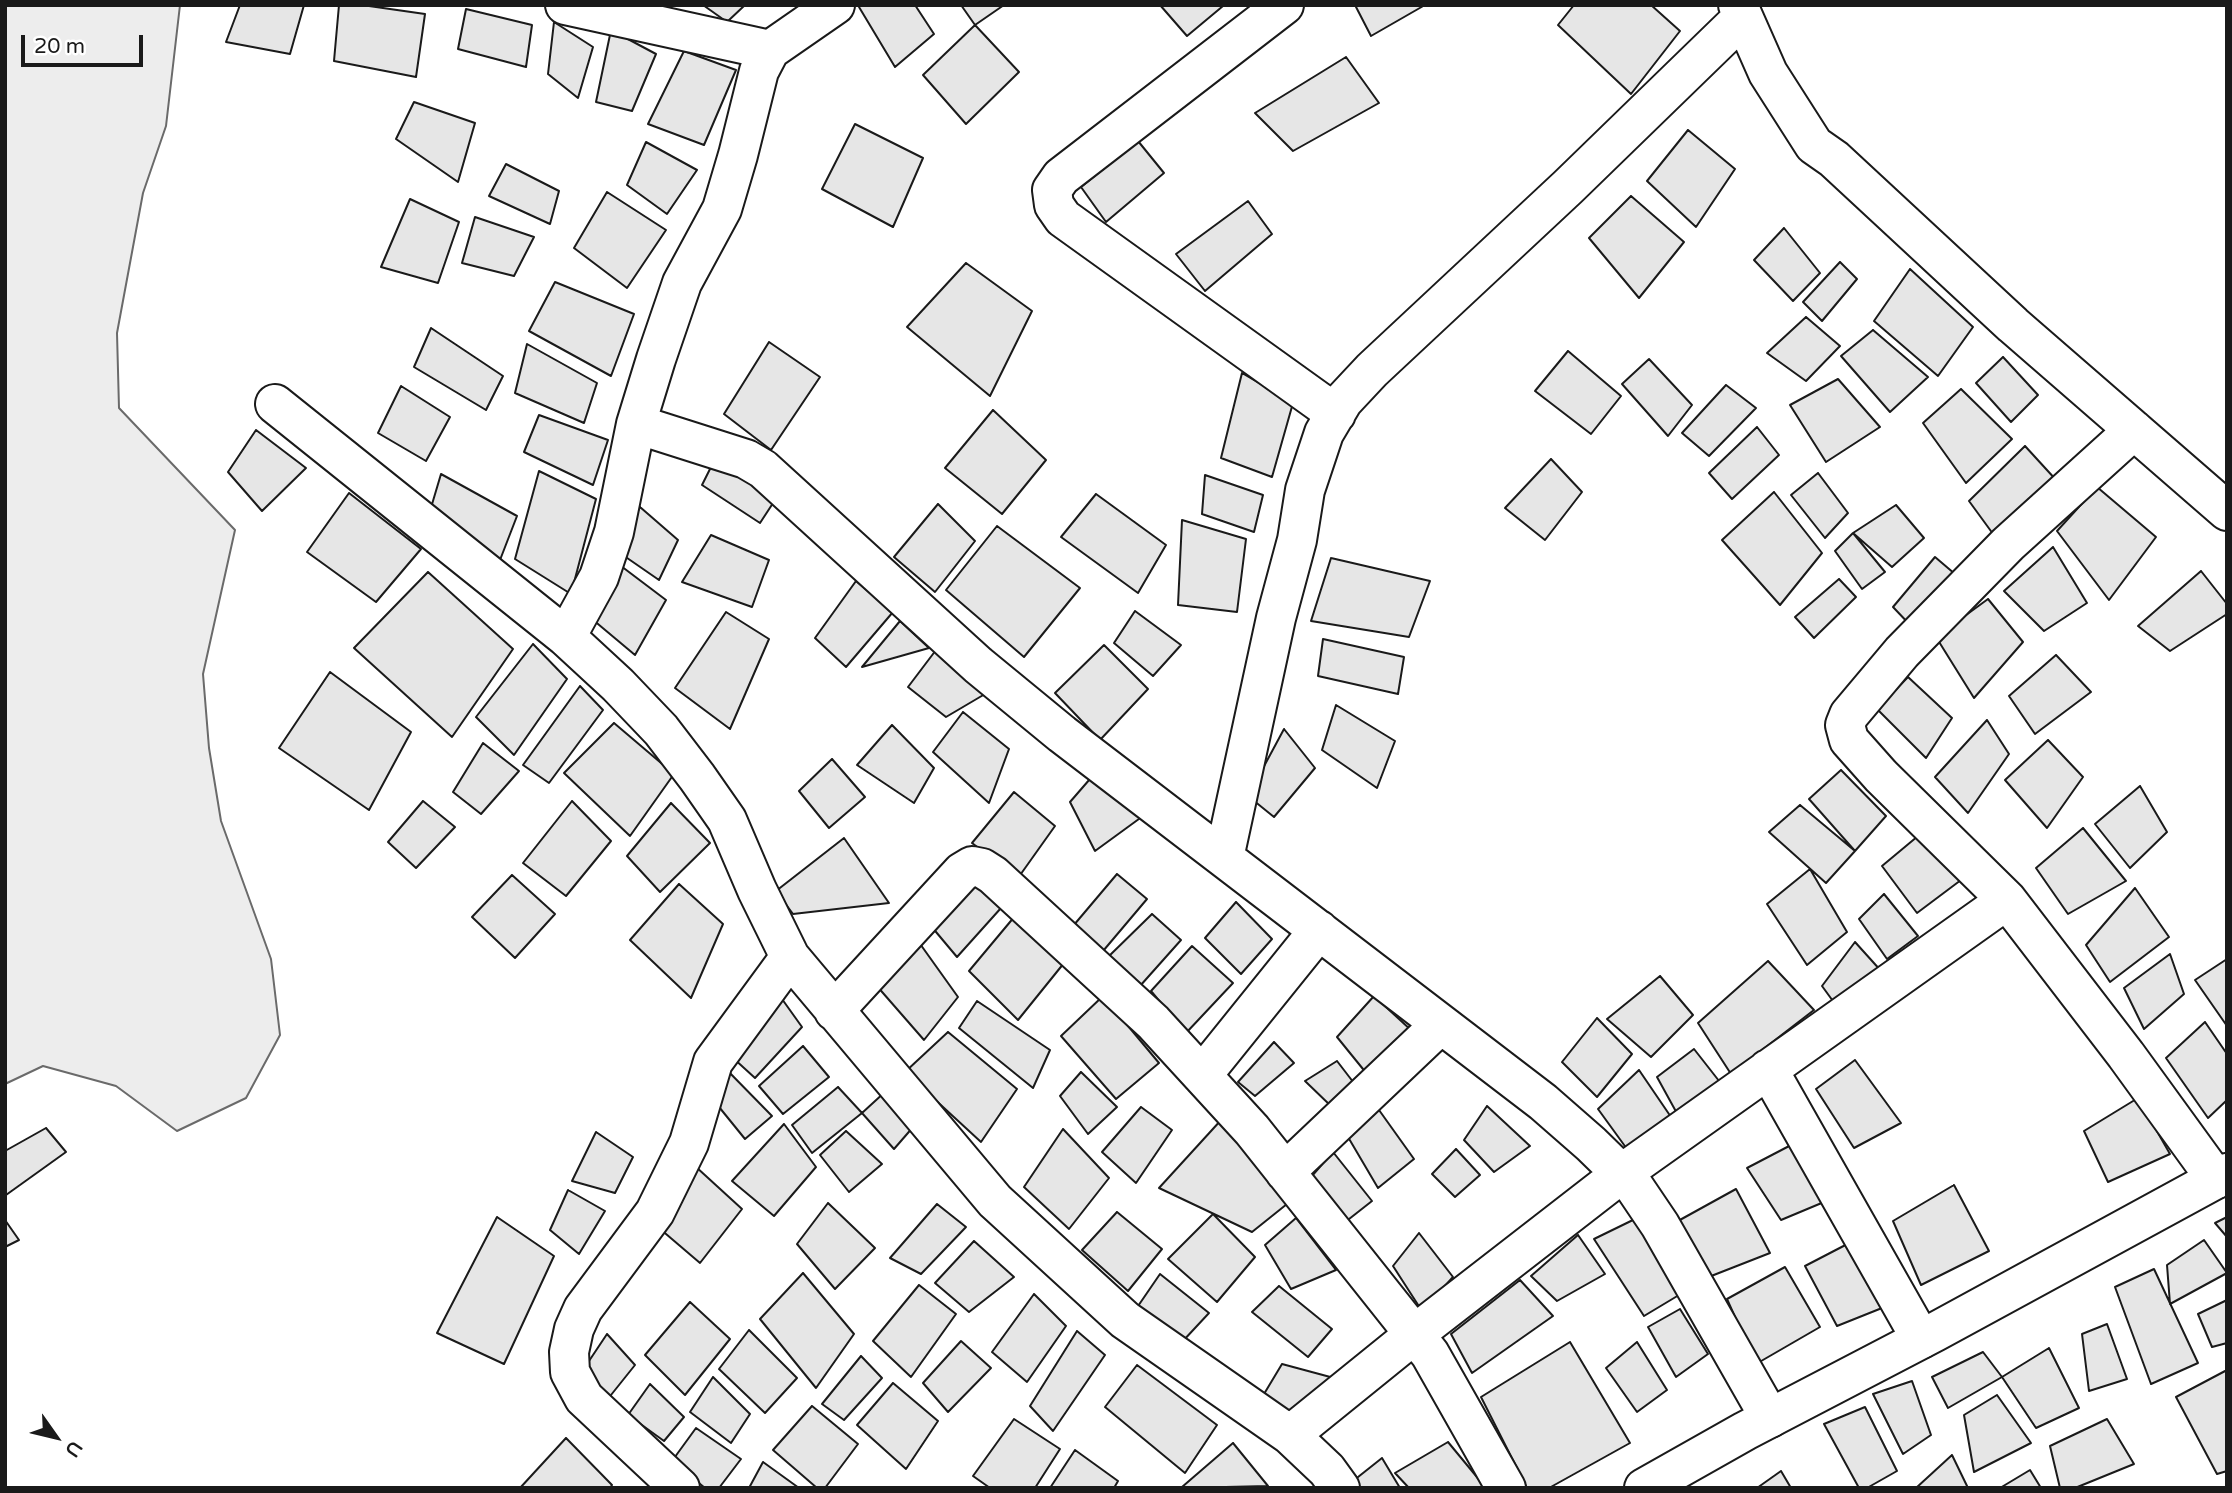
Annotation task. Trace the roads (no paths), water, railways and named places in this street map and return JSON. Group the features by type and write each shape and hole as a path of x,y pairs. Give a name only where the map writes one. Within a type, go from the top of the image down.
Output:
{"street":[{"path":"565,5 770,50"},
{"path":"566,637 600,578 614,532 636,424 682,283 722,209 759,71 770,50 835,5"},
{"path":"1284,5 1061,177 1052,190 1054,205 1063,218 1336,414"},
{"path":"1224,858 1276,618 1297,540 1305,490 1324,433 1343,401 1372,370 1568,187 1741,11 1768,73 1814,145 1834,159 2013,325 2227,510"},
{"path":"275,404 566,637 618,685 661,730 727,820 790,957 995,1201 1125,1320 1290,1435 1327,1470 1340,1488"},
{"path":"636,424 746,459 763,469 978,665 1062,734 1543,1102 1591,1144 1633,1185 1660,1225 1770,1418"},
{"path":"1644,1488 2222,1176 2007,900 1881,775 1849,740 1845,725 1849,715 1902,652 2008,544 2134,430"},
{"path":"834,1011 962,872 972,866 982,868 993,875 1153,1022 1203,1074 1416,1333 1506,1488"},
{"path":"1290,1435 1621,1174 2007,900"},
{"path":"1203,1074 1319,930"},
{"path":"680,1488 584,1398 570,1372 569,1352 574,1329 583,1309 656,1212 689,1143 713,1062 790,957"},
{"path":"1285,1172 1441,1024"},
{"path":"1768,1069 1921,1339"}]}
